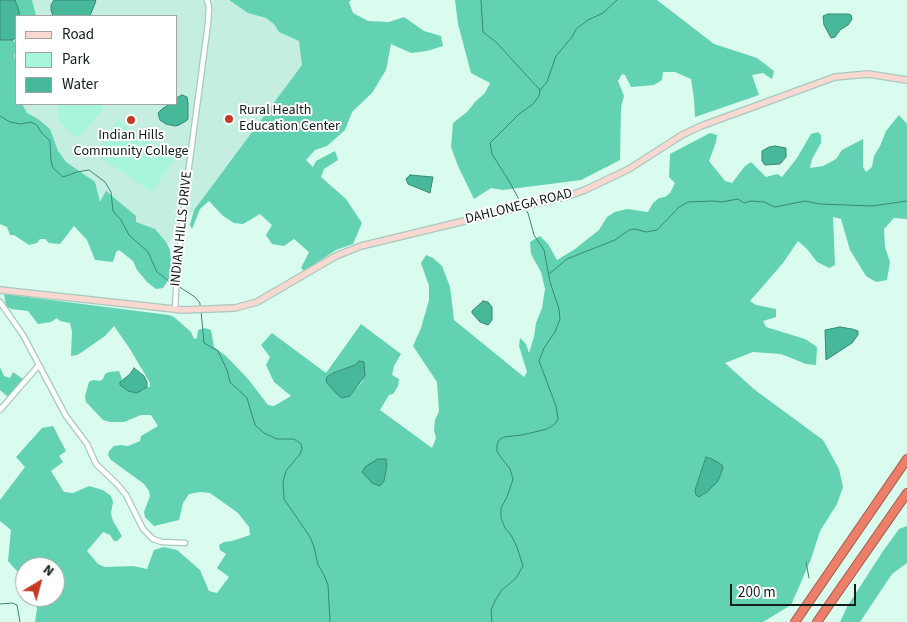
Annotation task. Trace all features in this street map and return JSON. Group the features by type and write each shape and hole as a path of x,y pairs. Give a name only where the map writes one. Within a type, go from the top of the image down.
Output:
{"highway":[{"path":"867,518 907,452"},
{"path":"795,622 907,459"},
{"path":"817,622 907,493"}],"main road":[{"name":"DAHLONEGA ROAD","path":"0,290 175,309 235,308 257,302 336,256 361,246 568,196 599,184 629,169 667,144 701,126 835,77 868,74 907,80"}],"street":[{"name":"INDIAN HILLS DRIVE","path":"175,309 186,189 208,23 208,0"},
{"path":"0,302 23,335 66,416 87,444 96,464 126,495 143,529 153,539 162,542 185,543"},
{"path":"0,410 39,366"}],"shaded area":[{"name":"Indian Hills Community College","path":"0,0 351,0 160,255 0,136"},
{"path":"15,0 32,0 36,15 20,15"},
{"path":"229,0 351,0 349,2 353,13 368,21 389,22 404,17 424,31 441,36 443,46 427,51 411,53 391,44 386,70 372,93 352,112 345,130 327,146 315,150 306,160 313,167 316,161 335,151 338,160 324,169 321,177 346,199 362,223 353,244 336,250 304,271 301,268 309,252 294,239 284,246 272,244 266,235 272,225 260,214 243,224 234,223 223,216 209,201 200,209 192,229 190,225 194,210 302,65 299,41 279,32 274,24 266,18 248,13"},
{"path":"455,0 657,0 714,44 757,58 774,71 772,79 763,73 752,75 759,95 695,117 691,79 675,72 663,72 662,80 654,85 631,87 625,75 622,74 618,81 624,96 621,107 620,160 581,180 503,190 491,188 474,199 451,147 453,123 467,112 485,93 490,83 471,73 458,24"},
{"path":"0,40 13,40 15,43 15,105 23,105 27,113 50,129 58,151 66,162 95,182 100,202 106,191 136,216 136,222 155,229 170,250 172,268 170,277 163,288 156,289 137,270 133,261 119,250 116,252 113,262 95,260 87,240 74,226 60,244 49,243 45,239 40,239 37,243 29,245 14,235 10,235 7,227 0,224"},
{"path":"899,115 907,124 907,219 894,218 884,229 885,247 890,262 887,280 876,282 866,276 850,250 841,219 833,217 835,265 829,268 817,262 798,241 783,263 750,301 756,305 776,309 776,317 763,321 766,327 805,339 817,347 816,365 806,364 781,354 753,352 725,363 755,390 823,440 839,469 843,487 837,504 820,531 811,559 791,605 763,622 35,622 37,607 65,607 65,557 15,557 15,569 8,561 11,530 0,521 0,500 25,467 16,457 42,428 53,426 66,451 59,456 63,462 51,471 64,492 73,493 89,486 103,490 111,496 113,502 111,513 113,521 122,536 117,541 114,541 110,535 103,532 87,551 98,564 105,567 133,566 147,569 154,550 164,547 177,550 200,570 209,591 217,593 229,577 217,568 226,554 220,550 219,545 250,535 249,527 238,513 210,493 200,492 189,494 183,503 179,520 154,526 145,517 144,512 150,496 149,491 144,484 111,460 108,455 114,446 128,446 140,441 141,436 158,426 151,415 141,415 124,422 103,420 86,402 85,396 89,382 93,380 100,381 109,372 119,371 122,379 120,382 143,390 150,387 150,383 130,349 114,326 105,336 77,355 71,356 72,331 70,323 60,321 57,318 51,322 38,324 28,311 11,309 6,306 4,294 169,315 191,332 194,339 197,338 198,330 205,328 211,330 214,347 226,356 248,379 268,405 274,406 291,396 274,382 266,365 270,357 261,345 272,333 326,373 361,324 401,354 394,366 392,375 399,379 398,386 393,394 389,395 380,410 432,448 436,438 434,430 435,420 439,411 437,382 413,346 421,328 429,300 429,286 421,263 426,255 442,266 450,287 454,320 524,377 527,372 519,346 520,338 526,344 529,353 536,323 542,308 545,289 541,272 531,254 530,242 540,236 548,244 557,260 575,249 599,230 607,217 615,212 627,209 648,212 653,203 670,193 675,183 669,177 670,154 710,133 717,135 709,161 725,181 732,183 745,166 751,162 766,177 777,174 782,177 797,158 811,134 818,132 821,135 821,143 812,159 810,168 823,166 836,159 842,150 863,139 863,167 866,172 872,167 874,156 886,131","holes":["359,361 365,376 350,396 338,395 327,377 355,365","706,457 712,459 723,468 718,481 702,496 695,490","387,465 384,481 372,483 366,476"]},
{"path":"0,367 4,376 10,378 13,372 23,379 8,397 0,390"},
{"path":"907,526 907,563 892,574 860,622 840,622 847,607 883,551 899,529"}],"green space":[{"path":"58,105 102,105 103,109 78,138 66,129 59,119"},
{"path":"117,120 174,159 152,192 95,154"}],"water":[{"path":"0,0 15,0 20,15 15,15 15,38 13,40 0,40"},
{"path":"54,0 96,1 90,15 53,15 51,5"},
{"path":"828,14 848,14 851,15 852,19 835,37 831,38 824,25 823,16"},
{"path":"182,95 187,97 188,119 175,126 166,124 160,120 158,113 168,105 178,105 178,97"},
{"path":"775,146 786,148 786,157 780,164 765,165 762,161 762,151"},
{"path":"410,175 433,177 430,193 408,184 406,179"},
{"path":"483,301 488,302 492,307 492,320 488,325 480,322 472,313"},
{"path":"840,327 858,331 858,335 852,343 826,360 825,330"},
{"path":"359,361 364,362 365,376 350,396 342,398 326,382 327,377 355,365"},
{"path":"134,368 144,376 147,382 147,387 137,393 128,391 120,385 120,382"},
{"path":"706,457 722,465 723,468 718,481 699,497 696,495 695,490"},
{"path":"378,459 386,459 387,465 384,481 380,486 372,483 362,472 366,466"}],"waterway":[{"path":"481,0 483,32 496,42 540,90"},
{"path":"522,205 492,154 490,143 519,114 533,104 539,96 540,90 547,82 556,56 572,37 576,29 588,20 603,13 617,0"},
{"path":"0,116 10,122 21,124 31,122 37,125 50,141 53,168 63,177 89,170 105,182 111,192 113,211 121,220 129,235 148,252 157,272 175,286"},
{"path":"549,274 567,259 615,240 629,230 635,229 646,232 657,230 679,207 688,202 721,202 738,199 744,203 751,201 764,202 775,207 805,201 820,204 872,206 907,201"},
{"path":"492,622 491,610 495,601 501,591 516,578 523,566 517,547 501,518 501,508 513,479 510,469 497,452 497,445 499,440 504,437 547,429 555,424 558,419 556,406 539,361 544,348 555,332 560,319 559,309 550,282 544,250 534,235 528,213 524,208"},
{"path":"178,286 195,297 200,303 200,307"},
{"path":"201,311 204,343 218,351 227,370 230,382 247,398 255,425 264,433 277,439 294,439 301,444 300,454 286,471 283,482 284,499 310,537 314,547 318,565 328,585 330,622"},
{"path":"806,562 809,578"},
{"path":"0,604 12,603 17,605 20,622"}],"place":[{"name":"Rural Health Education Center","path":"229,119"},
{"name":"Indian Hills Community College","path":"131,120"}]}
